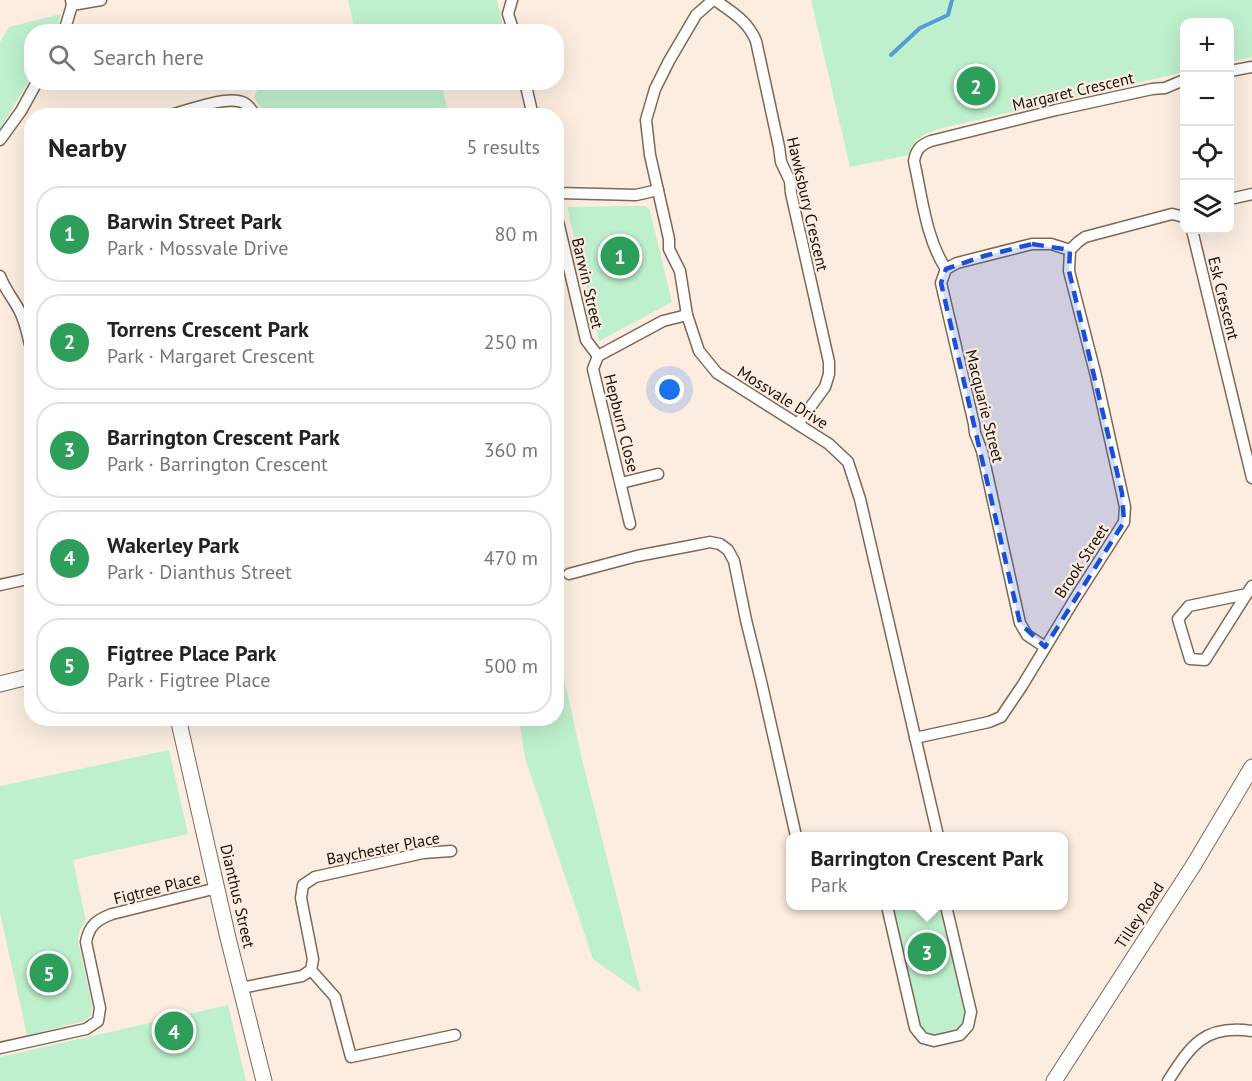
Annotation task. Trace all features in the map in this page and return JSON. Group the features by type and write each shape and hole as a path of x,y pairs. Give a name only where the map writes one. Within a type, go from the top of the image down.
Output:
{"street":[{"path":"66,24 72,3 101,0"},
{"path":"511,24 508,14 512,0"},
{"name":"Mossvale Drive","path":"714,0 696,15 669,61 655,89 646,120 650,155 669,239 669,249 680,271 687,315 699,351 717,373 829,444 848,462 860,499 937,832"},
{"name":"Hawksbury Crescent","path":"714,0 744,21 756,41 781,162 790,181 829,362 829,374 825,387 798,424"},
{"path":"1234,70 1252,67"},
{"name":"Margaret Crescent","path":"946,269 938,257 930,236 914,161 915,154 922,144 1056,110 1166,88 1180,82"},
{"path":"28,108 34,90"},
{"path":"527,90 531,108"},
{"path":"197,108 223,101 239,101 251,108"},
{"path":"0,140 24,115"},
{"path":"564,196 636,195 658,190"},
{"path":"1234,198 1252,194"},
{"path":"946,269 957,263 1032,244 1051,244 1070,250 1085,237 1172,214 1180,216"},
{"name":"Esk Crescent","path":"1193,234 1252,478"},
{"name":"Barwin Street","path":"564,247 586,340 598,356"},
{"name":"Brook Street","path":"915,738 989,722 1001,717 1124,522 1125,507 1122,493 1096,376 1069,271 1070,250"},
{"name":"Macquarie Street","path":"946,269 940,283 975,433 982,451 1020,623 1027,634 1045,647"},
{"path":"0,276 2,289 18,309 24,323"},
{"name":"Hepburn Close","path":"630,524 593,369 598,356 663,321 687,315"},
{"path":"621,483 658,474"},
{"path":"570,574 637,556 695,544 710,542 720,544 728,550 735,561 746,620 795,832"},
{"path":"0,585 24,580"},
{"path":"1249,590 1204,660 1190,659 1178,619 1189,606 1249,590"},
{"path":"0,684 24,678"},
{"name":"Dianthus Street","path":"180,726 264,1081"},
{"name":"Tilley Road","path":"1054,1081 1192,866 1252,767"},
{"name":"Baychester Place","path":"311,970 313,959 301,898 303,885 315,877 423,853 451,851"},
{"name":"Figtree Place","path":"0,1048 86,1029 99,1021 100,1008 86,942 88,933 101,918 217,888"},
{"path":"888,910 915,1028 923,1038 934,1041 960,1035 968,1026 971,1012 947,910"},
{"path":"241,988 302,976 311,970 335,997 351,1057 455,1035"},
{"path":"1168,1081 1186,1053 1197,1042 1225,1029 1252,1031"}],"highlighted area":[{"path":"1032,244 1070,250 1069,271 1122,493 1124,522 1045,647 1020,623 941,283 946,269 984,256"}],"green space":[{"path":"348,0 497,0 502,24 353,24"},
{"path":"811,0 1252,0 1252,57 1234,61 1234,18 1180,18 1180,73 939,129 916,140 909,155 850,167"},
{"path":"61,14 58,24 24,24 24,89 0,129 0,42 9,27"},
{"path":"258,90 443,90 447,108 261,108 254,97"},
{"path":"643,206 650,211 672,302 599,341 567,207"},
{"path":"564,678 582,759 641,993 593,959 525,758 520,726 564,726"},
{"path":"169,750 188,834 73,860 86,921 80,930 78,941 92,1005 91,1015 85,1021 27,1035 0,913 0,786"},
{"path":"893,910 941,910 966,1015 963,1025 958,1030 934,1035 926,1034 920,1027"},
{"path":"228,1005 246,1081 0,1081 0,1057"}],"waterway":[{"path":"891,55 920,28 948,15 952,0"}],"place":[{"name":"Torrens Crescent Park","path":"976,86"},
{"name":"Barwin Street Park","path":"620,256"},
{"name":"Barrington Crescent Park","path":"927,952"},
{"name":"Figtree Place Park","path":"49,973"},
{"name":"Wakerley Park","path":"174,1031"}]}
